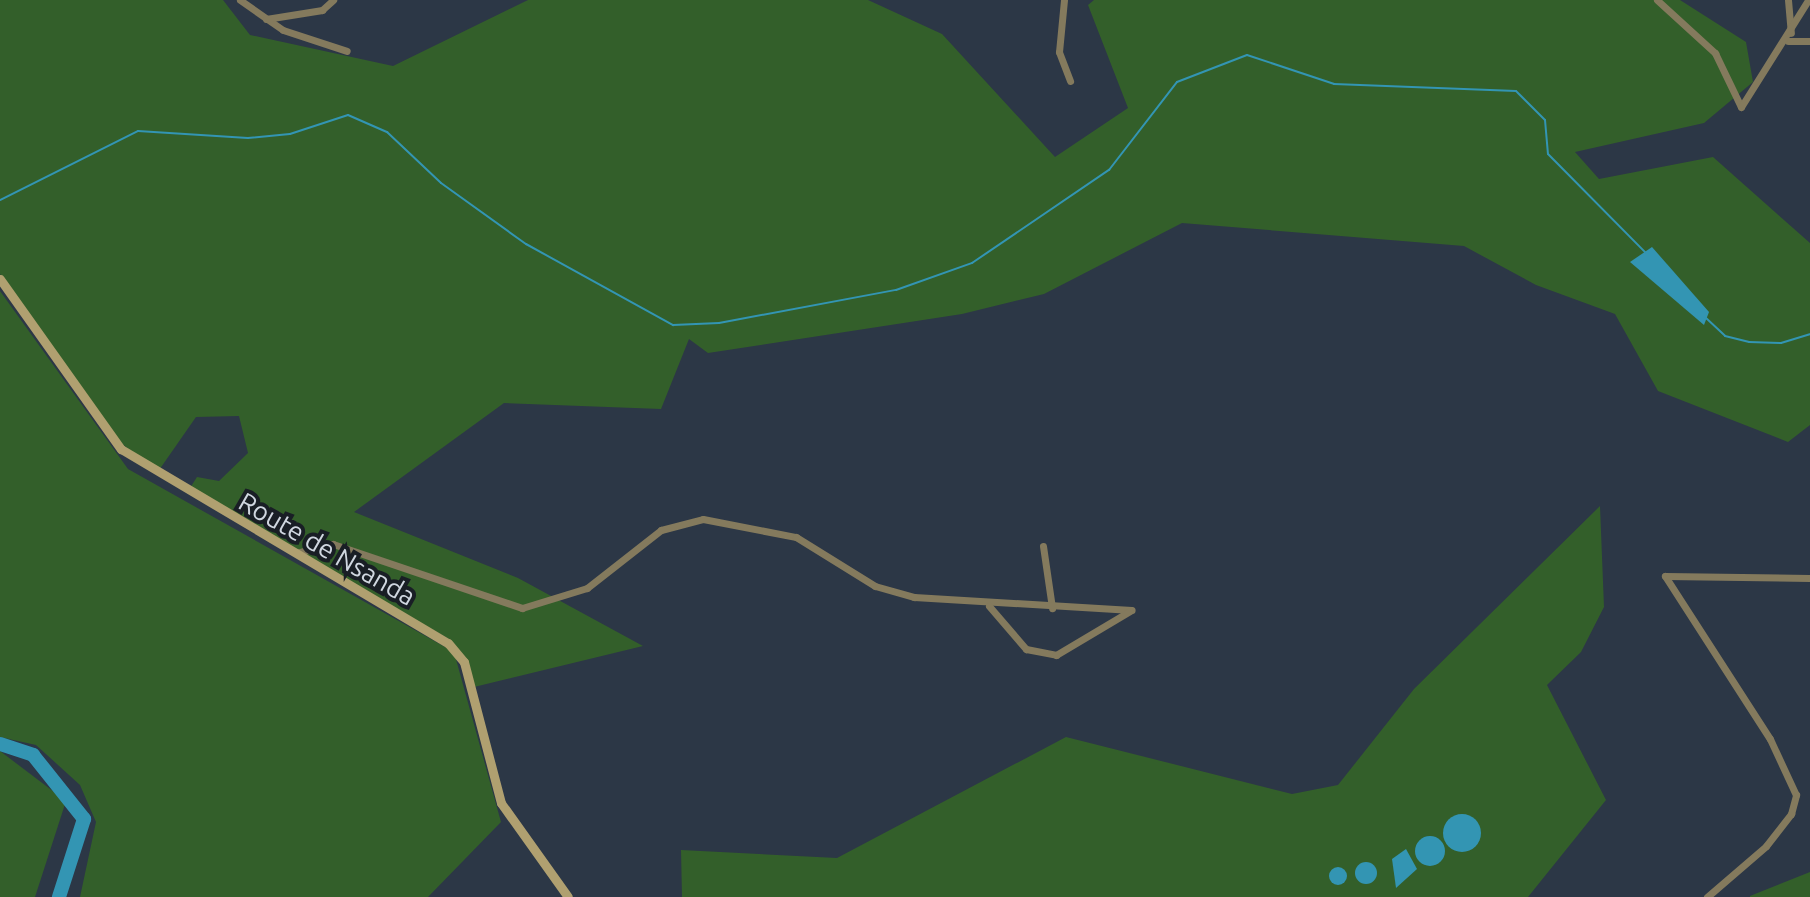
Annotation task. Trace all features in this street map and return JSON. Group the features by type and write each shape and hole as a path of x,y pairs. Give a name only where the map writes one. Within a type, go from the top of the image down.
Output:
{"street":[{"path":"240,0 263,19 347,51"},
{"path":"263,19 322,10 333,0"},
{"path":"1064,0 1059,52 1070,81"},
{"path":"1657,0 1715,53 1741,107 1790,38 1808,0"},
{"path":"1788,0 1790,38"},
{"path":"1790,38 1810,41"},
{"name":"Route de Nsanda","path":"0,279 121,449 291,554 448,643 464,662 501,803 568,897"},
{"path":"291,554 333,544 522,608 587,588 661,530 703,519 796,537 875,586 989,606 1132,610 1056,655 1026,649 989,606"},
{"path":"1043,546 1052,608"},
{"path":"1707,897 1766,846 1791,814 1796,795 1770,739 1665,576 1810,578"}],"green space":[{"path":"0,0 223,0 250,35 393,66 528,0 868,0 942,34 1055,157 1128,108 1088,5 1094,0 1680,0 1746,42 1753,82 1704,123 1575,152 1599,179 1713,157 1810,243 1810,425 1788,442 1658,391 1615,314 1536,285 1464,246 1182,223 1044,294 962,314 708,353 689,339 661,409 504,403 354,512 518,578 643,646 474,687 449,639 188,491 197,477 219,481 248,453 239,416 196,417 157,473 102,427 0,274"},
{"path":"0,291 128,469 454,652 501,822 428,897 80,897 96,822 80,785 36,745 0,737"},
{"path":"1600,506 1604,607 1581,652 1547,685 1606,800 1528,897 682,897 681,850 837,858 1066,737 1292,794 1338,785 1414,689"},
{"path":"0,751 66,801 35,897 0,897"},
{"path":"1810,872 1810,897 1750,897 1750,896"}],"water":[{"path":"1652,247 1709,312 1704,325 1630,262"},
{"path":"1462,814 1475,820 1481,833 1475,846 1462,852 1449,846 1443,833 1449,820"},
{"path":"1430,836 1441,840 1445,851 1441,862 1430,866 1419,862 1415,851 1419,840"},
{"path":"1406,849 1417,869 1396,888 1392,859"},
{"path":"1366,862 1374,865 1377,873 1374,881 1366,884 1358,881 1355,873 1358,865"},
{"path":"1338,867 1347,876 1338,885 1329,876"}],"waterway":[{"path":"0,200 138,131 248,138 290,134 348,115 387,132 441,183 526,244 673,325 719,323 896,290 972,263 1109,170 1177,82 1247,55 1334,84 1516,91 1545,120 1548,154 1645,252"},
{"path":"1706,318 1725,336 1749,342 1781,343 1810,334"},
{"path":"0,744 33,755 84,819 59,897"}]}
